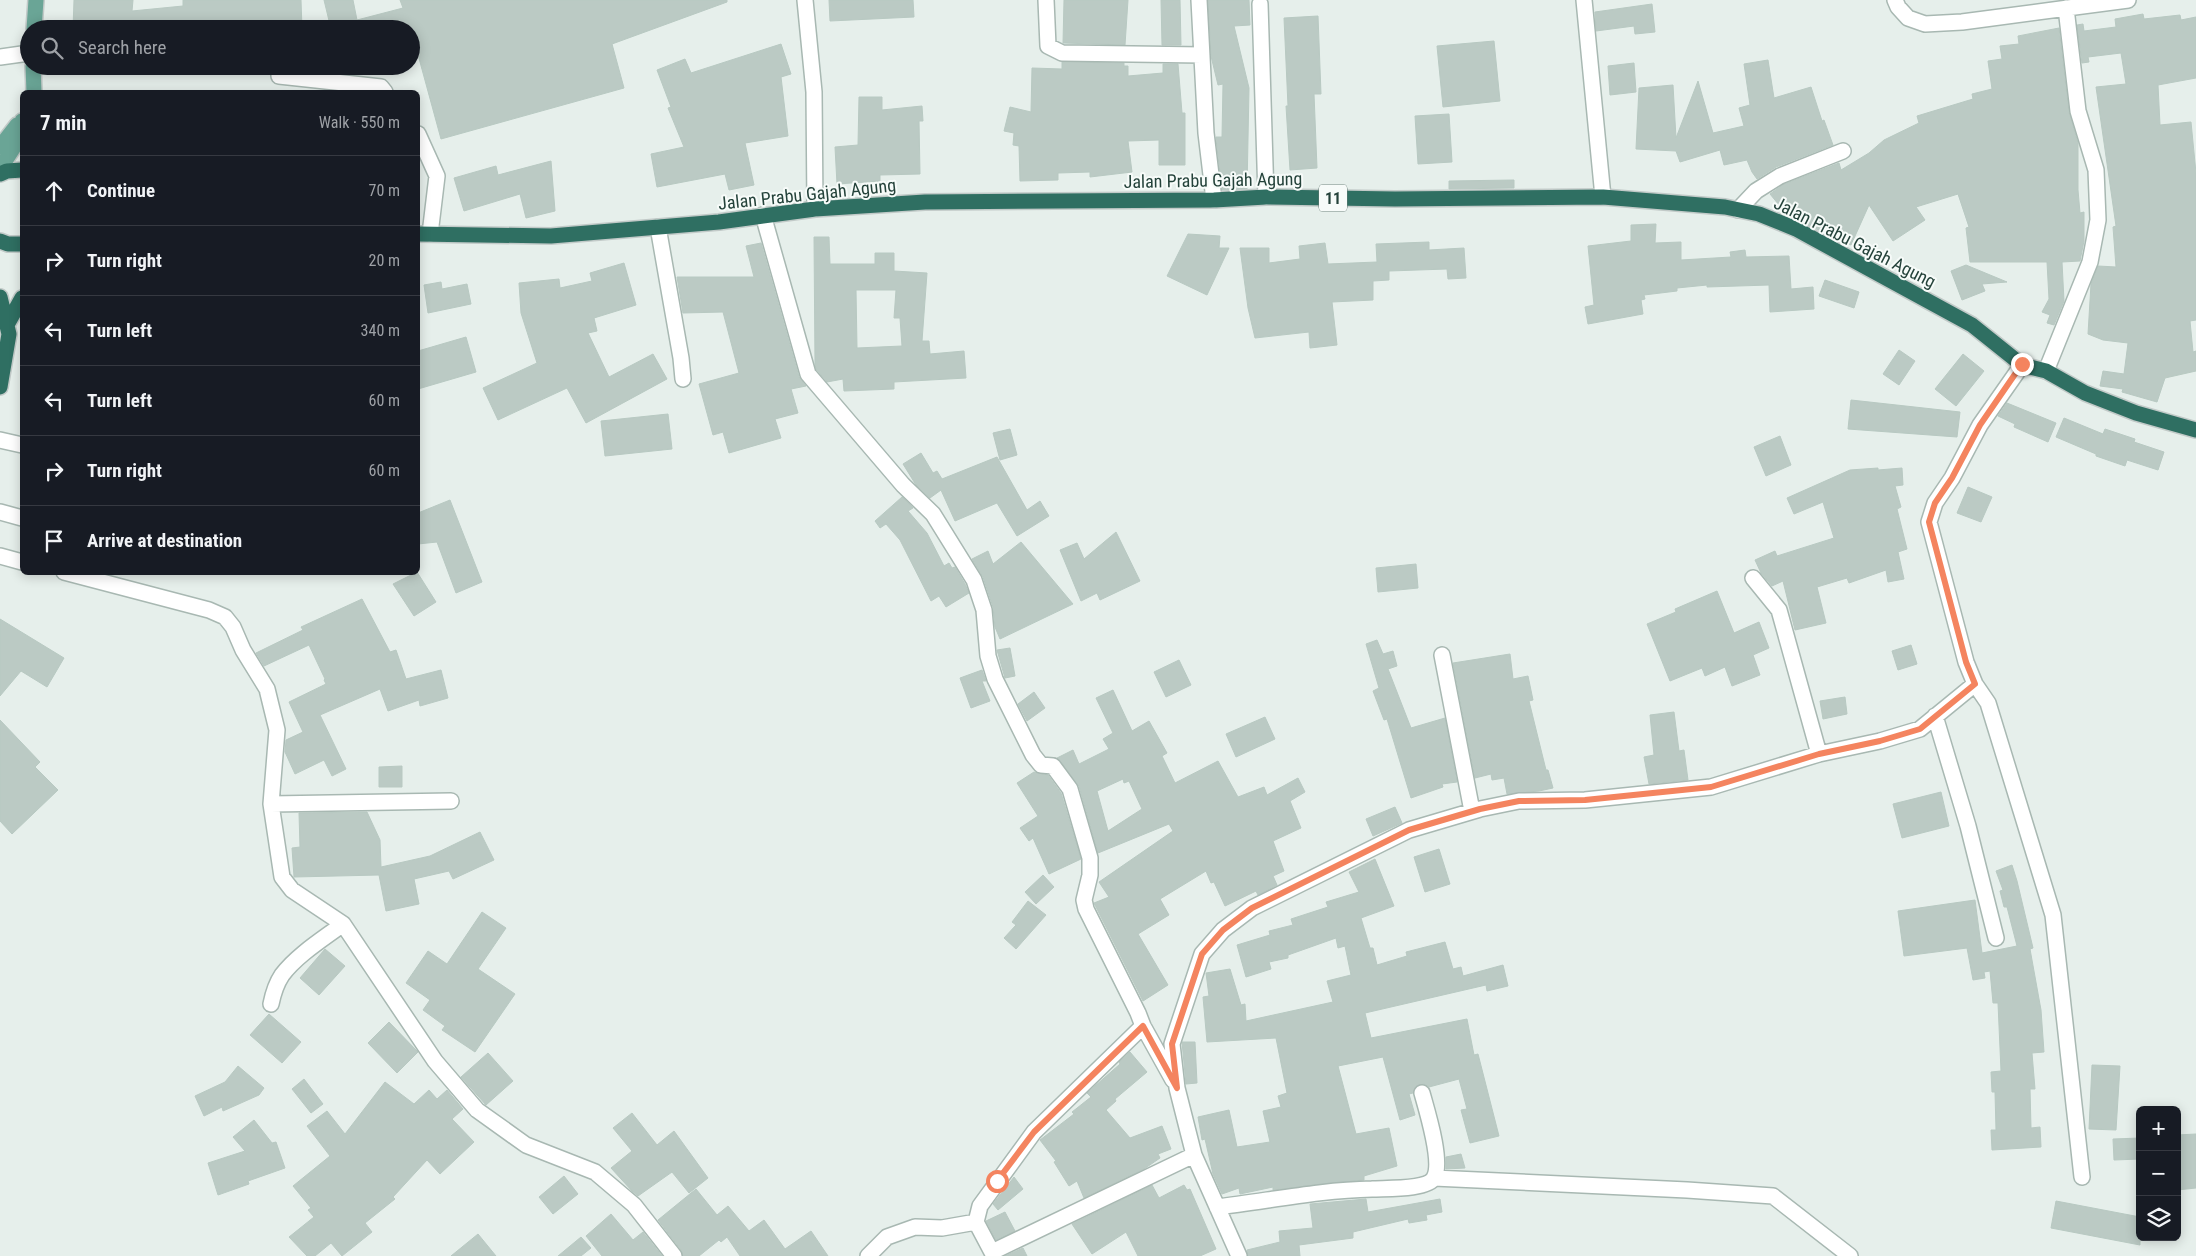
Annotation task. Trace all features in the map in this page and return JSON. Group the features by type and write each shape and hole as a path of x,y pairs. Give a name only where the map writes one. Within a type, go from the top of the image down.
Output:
{"highway":[{"path":"0,174 6,171 20,170"},
{"name":"Jalan Prabu Gajah Agung","path":"424,234 551,236 719,222 815,208 925,202 1214,200 1266,197 1395,199 1603,197 1738,210 1759,214 1796,229 1972,325 2022,364 2046,371 2085,393 2136,413 2196,430"},
{"path":"0,241 8,244 20,244"},
{"path":"0,297 8,323 9,334 0,387"},
{"path":"8,323 20,302"}],"main road":[{"path":"35,20 36,0"},
{"path":"32,89 33,75"},
{"path":"0,147 20,122"},
{"path":"0,169 14,147 20,126"}],"street":[{"path":"805,0 814,92 815,208"},
{"path":"1046,0 1048,46 1062,53 1202,55"},
{"path":"1200,0 1206,133 1214,200"},
{"path":"1584,0 1603,197"},
{"path":"1895,0 1898,7 1908,18 1925,24 1962,22 2128,0"},
{"path":"1260,4 1266,197"},
{"path":"2046,371 2090,262 2098,220 2096,170 2078,111 2066,8"},
{"path":"0,57 20,54"},
{"path":"279,76 381,87 383,90"},
{"path":"420,138 437,176 424,234"},
{"path":"1738,210 1756,191 1780,176 1843,151"},
{"path":"763,215 808,374 903,485 933,514 974,580 984,610 988,656 995,679 1033,755 1041,765 1053,766 1070,789 1090,858 1090,875 1084,900 1086,909 1143,1026 1177,1088"},
{"path":"658,227 682,358 683,379"},
{"path":"2022,364 1980,425 1952,478 1935,503 1929,522 1966,662 1975,684 1988,703 2053,915 2082,1177"},
{"path":"0,440 20,445"},
{"path":"0,512 20,517"},
{"path":"0,556 20,561"},
{"path":"75,575 209,610 225,617 233,627 243,650 267,689 277,730 271,804 282,877 292,890 343,924 435,1061 477,1110 526,1145 595,1172 634,1205 674,1256"},
{"path":"1753,578 1779,610 1819,754"},
{"path":"1442,655 1472,811"},
{"path":"1239,1256 1194,1155 1177,1088 1172,1044 1202,954 1223,930 1252,908 1409,830 1472,811 1519,801 1585,800 1711,787 1819,754 1880,741 1920,729 1975,684"},
{"path":"1935,716 1968,826 1996,938"},
{"path":"271,804 451,801"},
{"path":"270,1004 282,974 343,924"},
{"path":"1143,1026 1034,1132 980,1206 976,1222 993,1254 1194,1155"},
{"path":"1217,1207 1356,1189 1406,1188 1428,1184 1434,1178 1437,1165 1422,1093"},
{"path":"1434,1178 1773,1196 1850,1256"},
{"path":"868,1256 887,1237 915,1227 942,1228 976,1222"}],"building":[{"path":"74,0 133,0 132,11 183,6 183,0 301,0 302,20 73,20"},
{"path":"324,0 353,0 357,20 329,20"},
{"path":"400,0 727,0 727,2 612,44 624,88 441,139 420,62 420,20 357,20 403,8"},
{"path":"829,0 913,0 914,17 830,21"},
{"path":"1064,0 1128,0 1125,45 1063,43"},
{"path":"1161,0 1180,0 1181,45 1162,45"},
{"path":"1208,0 1249,0 1250,25 1234,26 1249,88 1247,189 1222,190 1216,137 1222,137 1223,84 1218,85 1211,56"},
{"path":"1652,4 1655,32 1635,34 1634,26 1596,31 1595,12"},
{"path":"2143,14 2144,19 2180,15 2181,20 2196,17 2196,78 2158,85 2160,125 2191,122 2196,173 2196,320 2190,321 2193,352 2196,351 2196,371 2165,378 2157,402 2122,392 2123,389 2100,386 2103,371 2124,374 2128,343 2103,340 2088,334 2091,284 2098,266 2116,267 2113,227 2116,226 2096,87 2126,84 2121,53 2088,57 2089,62 2082,63 2077,25 2083,24 2084,31 2116,27 2115,19"},
{"path":"1318,16 1321,94 1314,94 1317,168 1290,170 1284,18"},
{"path":"2059,28 2069,112 2078,143 2078,190 2080,213 2084,212 2084,241 2080,261 2062,262 2064,301 2054,325 2047,323 2050,315 2042,312 2049,299 2047,262 1970,262 1966,228 1969,227 1958,194 1916,207 1925,220 1893,241 1869,205 1851,245 1788,216 1770,194 1784,184 1839,163 1841,170 1869,153 1884,140 1919,123 1917,116 1973,99 1972,94 1992,89 1988,61 2002,59 2000,46 2019,44 2018,36"},
{"path":"1494,41 1500,101 1443,107 1437,46"},
{"path":"781,44 791,74 781,77 788,136 745,143 754,185 729,190 725,174 657,187 651,154 684,147 668,108 671,107 657,70 685,59 691,73"},
{"path":"1768,60 1774,98 1811,87 1822,121 1824,120 1833,145 1776,167 1757,179 1747,160 1724,165 1720,150 1680,162 1676,151 1636,149 1639,88 1673,85 1676,138 1698,81 1713,133 1744,126 1739,108 1750,105 1744,64"},
{"path":"1062,62 1124,63 1124,66 1128,66 1128,76 1163,73 1163,64 1178,64 1182,113 1185,113 1185,165 1159,165 1159,140 1128,141 1132,172 1090,177 1090,172 1058,173 1058,180 1020,181 1019,146 1013,145 1014,133 1004,131 1010,107 1031,112 1032,68 1062,69"},
{"path":"1634,63 1636,92 1610,95 1608,66"},
{"path":"859,97 882,97 882,110 922,106 923,121 919,121 920,174 880,175 880,181 837,184 835,147 858,145"},
{"path":"1449,114 1452,162 1418,164 1415,116"},
{"path":"551,161 555,211 526,218 520,194 464,211 454,178 496,166 498,175"},
{"path":"1514,180 1514,188 1449,189 1449,181"},
{"path":"1656,224 1655,243 1681,242 1681,260 1731,257 1730,252 1745,250 1746,257 1789,256 1791,289 1813,287 1814,309 1770,312 1769,285 1707,287 1707,285 1677,288 1677,291 1644,295 1645,299 1641,300 1643,314 1588,324 1585,307 1594,305 1588,246 1631,241 1631,225"},
{"path":"1188,234 1220,236 1219,248 1229,248 1207,295 1167,276"},
{"path":"814,237 829,237 830,264 875,264 875,253 894,253 894,271 927,273 922,341 929,341 930,354 964,351 966,378 894,382 894,389 844,391 843,379 827,382 816,369","holes":["856,290 896,290 894,318 900,318 902,346 857,348"]},
{"path":"1429,242 1429,250 1464,248 1466,278 1448,279 1447,269 1389,271 1389,280 1373,281 1373,300 1332,302 1337,345 1310,348 1309,332 1255,338 1248,308 1240,248 1269,248 1269,263 1300,259 1299,246 1325,243 1328,264 1377,262 1376,244"},
{"path":"761,243 799,377 806,386 791,389 798,413 775,419 781,438 729,453 723,432 713,435 699,384 739,373 723,312 683,313 677,277 754,277 746,246"},
{"path":"624,263 636,305 594,318 597,331 588,333 609,377 653,354 667,379 586,423 567,388 498,420 483,388 537,363 521,313 519,283 559,279 560,288 592,281 590,273"},
{"path":"1966,265 2007,282 1982,284 1985,291 1962,300 1951,271"},
{"path":"1825,280 1859,292 1854,308 1819,296"},
{"path":"441,282 442,289 467,284 471,304 428,313 424,285"},
{"path":"466,337 476,372 420,388 420,350"},
{"path":"1899,350 1915,361 1899,385 1883,374"},
{"path":"1963,354 1984,371 1956,406 1935,389"},
{"path":"1851,400 1960,412 1957,437 1848,429"},
{"path":"2007,403 2056,423 2048,442 2014,427 2015,424 1998,416"},
{"path":"668,414 672,449 605,456 601,421"},
{"path":"2064,418 2103,434 2105,429 2135,439 2134,442 2164,452 2158,470 2127,460 2125,466 2096,456 2096,454 2056,437"},
{"path":"1010,429 1017,455 1000,460 993,433"},
{"path":"1780,436 1791,465 1766,476 1754,447"},
{"path":"921,453 933,473 937,471 942,479 997,457 1027,510 1040,501 1049,516 1017,536 997,503 955,521 941,490 930,498 916,485 903,464"},
{"path":"1878,468 1878,470 1902,468 1903,485 1895,486 1901,507 1897,509 1907,549 1898,552 1904,579 1888,582 1886,570 1849,583 1847,578 1817,587 1826,623 1795,630 1783,581 1772,586 1761,573 1755,560 1775,551 1777,556 1834,538 1823,502 1794,514 1787,498 1850,470"},
{"path":"1968,487 1992,497 1981,522 1957,513"},
{"path":"902,497 913,508 908,511 927,533 944,566 949,563 952,568 955,567 969,593 946,607 939,596 931,601 900,540 886,524 880,528 875,521"},
{"path":"450,500 482,582 456,593 437,542 420,544 420,512"},
{"path":"1116,532 1140,581 1100,600 1097,593 1081,601 1060,550 1077,543 1084,559"},
{"path":"1021,542 1073,604 1000,639 995,627 993,607 983,577 972,559 988,551 993,564"},
{"path":"1416,564 1418,588 1378,592 1376,568"},
{"path":"411,575 419,575 436,602 414,616 393,584"},
{"path":"1717,591 1734,633 1759,622 1769,648 1753,655 1760,675 1732,686 1725,667 1705,676 1702,668 1670,681 1647,624 1676,612 1675,609"},
{"path":"362,599 390,652 396,650 406,679 441,670 448,698 420,706 419,700 388,711 380,689 320,715 346,769 332,776 324,760 295,774 285,752 286,740 303,732 289,702 326,684 325,679 309,645 264,666 256,653 303,630 301,627"},
{"path":"0,619 64,658 47,687 21,671 0,696"},
{"path":"1377,640 1383,654 1393,651 1397,666 1388,669 1411,728 1445,718 1457,782 1442,784 1443,787 1411,798 1387,719 1384,720 1373,691 1379,688 1366,644"},
{"path":"1911,645 1917,664 1898,670 1892,651"},
{"path":"1010,648 1015,676 1005,678 997,650"},
{"path":"1510,654 1513,679 1528,676 1533,700 1529,701 1546,770 1548,770 1553,788 1507,794 1504,778 1492,780 1491,774 1475,778 1453,663"},
{"path":"1179,660 1191,685 1166,697 1154,672"},
{"path":"982,670 986,681 982,681 990,701 971,708 960,678"},
{"path":"1113,690 1132,731 1149,721 1167,753 1162,756 1175,783 1218,761 1238,797 1264,787 1267,795 1298,778 1305,792 1290,801 1301,828 1273,841 1284,871 1273,876 1277,885 1258,895 1256,891 1225,906 1214,882 1211,883 1206,871 1160,899 1169,915 1138,934 1168,985 1143,1001 1094,903 1109,897 1099,882 1173,831 1169,824 1098,853 1079,786 1057,758 1073,750 1079,764 1109,749 1103,739 1113,733 1096,698","holes":["1123,779 1124,783 1129,781 1142,809 1108,831 1097,791"]},
{"path":"1034,692 1045,708 1027,721 1018,704"},
{"path":"1845,697 1847,714 1823,719 1820,701"},
{"path":"1674,712 1679,751 1684,750 1688,780 1649,784 1644,757 1654,755 1650,715"},
{"path":"1265,717 1275,739 1236,757 1226,734"},
{"path":"0,720 40,762 35,767 58,790 12,834 0,821"},
{"path":"402,766 402,787 379,787 379,767"},
{"path":"1034,772 1048,775 1061,793 1081,859 1049,874 1033,838 1029,841 1020,828 1038,816 1017,783"},
{"path":"1941,792 1949,826 1902,838 1893,804"},
{"path":"1395,807 1402,823 1373,836 1366,819"},
{"path":"367,812 380,840 381,867 430,856 480,832 494,860 453,879 449,871 414,879 419,904 386,911 379,875 294,877 292,848 300,847 299,813"},
{"path":"1439,849 1450,884 1425,892 1414,857"},
{"path":"1375,859 1394,906 1361,918 1370,948 1373,948 1377,965 1407,956 1406,952 1445,942 1453,969 1461,967 1463,976 1503,965 1508,986 1487,991 1486,985 1365,1013 1371,1038 1467,1019 1474,1055 1478,1054 1499,1136 1470,1143 1461,1110 1467,1109 1459,1079 1429,1087 1424,1084 1416,1086 1413,1093 1409,1094 1415,1115 1400,1120 1383,1057 1338,1066 1356,1134 1389,1128 1397,1166 1364,1176 1364,1180 1273,1190 1273,1187 1240,1194 1239,1188 1222,1194 1213,1174 1205,1139 1202,1140 1198,1117 1229,1110 1237,1147 1270,1142 1263,1111 1281,1107 1278,1096 1287,1093 1276,1038 1207,1042 1203,997 1209,996 1206,973 1230,969 1241,1005 1245,1004 1246,1021 1333,1002 1327,981 1351,975 1345,946 1338,948 1336,938 1288,955 1288,958 1269,962 1271,969 1246,977 1237,945 1270,935 1269,931 1293,925 1291,919 1328,907 1326,902 1359,892 1349,872"},
{"path":"2012,865 2033,948 2030,949 2041,1010 2044,1052 2032,1053 2035,1089 2030,1089 2031,1128 2040,1127 2041,1147 1992,1150 1991,1130 1996,1130 1995,1092 1992,1092 1991,1072 2001,1071 1998,1003 1993,1003 1990,971 1984,972 1985,978 1973,980 1967,948 1904,956 1898,911 1975,900 1982,953 2017,946 2007,907 2004,907 2000,891 2003,890 1996,871"},
{"path":"1043,875 1054,887 1036,904 1025,892"},
{"path":"1028,901 1046,915 1016,949 1004,938 1016,925 1012,922"},
{"path":"482,912 506,928 478,969 515,994 475,1052 442,1030 445,1026 423,1010 430,1000 406,983 428,951 447,964"},
{"path":"325,949 345,966 319,995 300,978"},
{"path":"269,1014 301,1042 282,1063 250,1035"},
{"path":"389,1022 418,1052 397,1073 368,1043"},
{"path":"1182,1042 1195,1042 1197,1083 1186,1084"},
{"path":"1130,1052 1147,1072 1115,1099 1116,1101 1106,1110 1130,1138 1162,1126 1171,1149 1158,1154 1160,1158 1144,1169 1084,1198 1077,1181 1069,1186 1054,1162 1056,1161 1040,1140 1074,1114 1072,1112 1091,1097 1087,1093 1120,1064 1119,1062"},
{"path":"488,1053 513,1081 486,1105 461,1077"},
{"path":"2092,1065 2120,1066 2116,1130 2089,1129"},
{"path":"238,1066 264,1088 259,1095 223,1111 222,1107 204,1116 195,1096 225,1082"},
{"path":"304,1079 323,1104 311,1113 292,1089"},
{"path":"385,1082 414,1104 429,1090 437,1099 447,1090 463,1109 452,1119 474,1142 440,1174 427,1160 393,1197 395,1199 365,1223 372,1232 342,1256 331,1243 315,1256 307,1256 289,1237 314,1217 308,1210 311,1208 293,1186 330,1156 307,1126 327,1111 345,1134"},
{"path":"632,1113 657,1145 674,1131 708,1178 689,1193 672,1172 638,1196 632,1191 611,1168 632,1151 613,1128"},
{"path":"254,1120 272,1143 276,1142 285,1168 248,1181 249,1184 218,1195 208,1163 245,1151 233,1137"},
{"path":"2196,1134 2196,1188 2181,1190 2181,1135"},
{"path":"2136,1138 2136,1159 2114,1160 2113,1139"},
{"path":"1461,1154 1465,1168 1446,1169 1446,1157"},
{"path":"564,1176 578,1194 553,1214 539,1197"},
{"path":"1014,1177 1023,1189 998,1210 993,1204"},
{"path":"1152,1185 1159,1198 1184,1185 1187,1190 1190,1189 1216,1249 1200,1256 1138,1256 1126,1232 1092,1254 1072,1224"},
{"path":"696,1189 717,1215 728,1206 749,1231 764,1220 785,1249 811,1231 828,1256 740,1256 727,1237 721,1242 719,1240 699,1256 683,1256 681,1250 658,1220"},
{"path":"1366,1199 1368,1212 1440,1199 1442,1212 1426,1215 1427,1220 1409,1223 1408,1219 1353,1232 1353,1238 1299,1245 1300,1256 1248,1256 1247,1250 1280,1242 1279,1231 1313,1228 1310,1204"},
{"path":"2056,1201 2136,1216 2136,1241 2140,1241 2140,1245 2051,1228"},
{"path":"1005,1212 1015,1231 996,1240 986,1221"},
{"path":"611,1214 633,1240 643,1232 662,1256 602,1256 586,1236"},
{"path":"478,1234 496,1256 451,1256"},
{"path":"581,1237 591,1248 581,1256 558,1256"},
{"path":"1023,1248 1027,1256 1005,1256"}],"route":[{"path":"997,1181 1034,1132 1143,1026 1177,1088 1172,1044 1202,954 1223,930 1252,908 1337,865 1409,830 1480,809 1519,801 1585,800 1711,787 1819,754 1880,741 1920,729 1975,684 1966,662 1929,522 1935,503 1952,478 1980,425 2022,364"}]}
